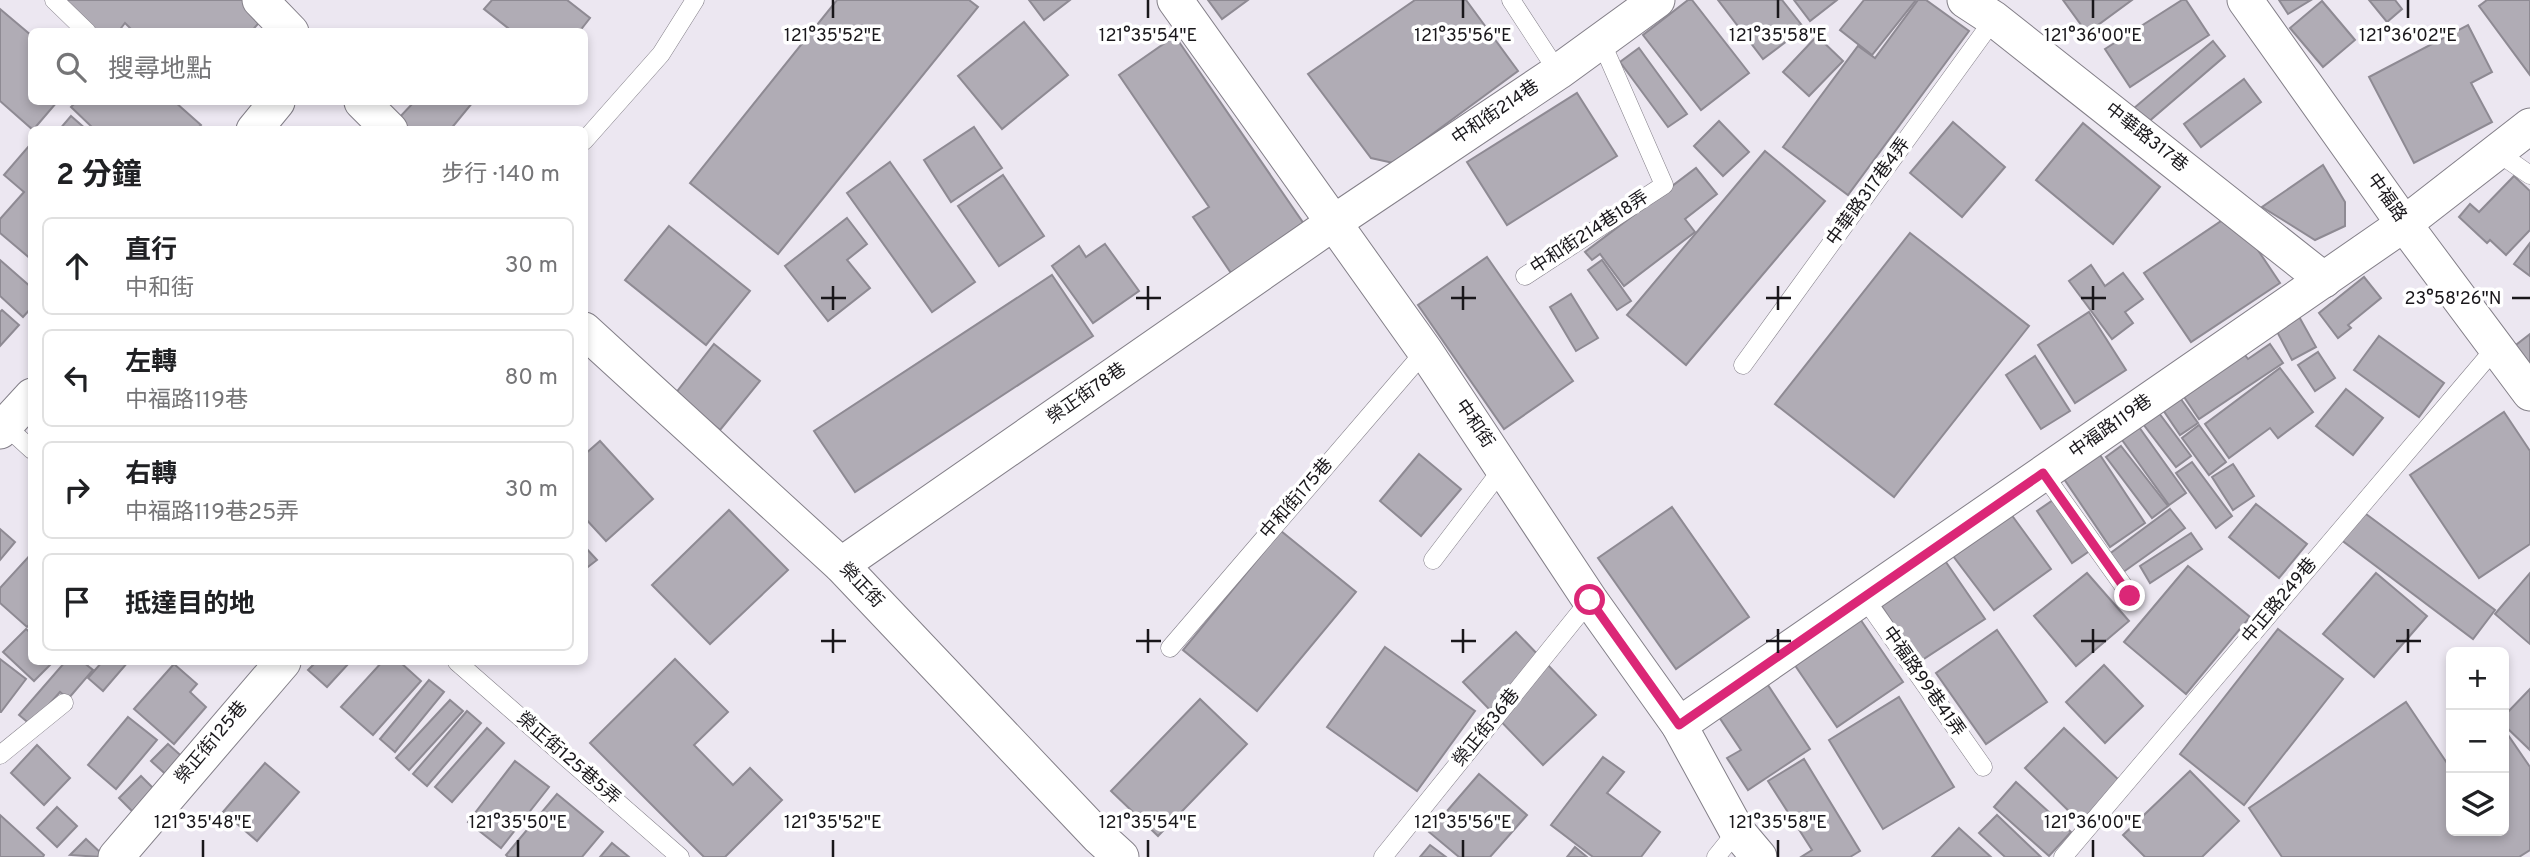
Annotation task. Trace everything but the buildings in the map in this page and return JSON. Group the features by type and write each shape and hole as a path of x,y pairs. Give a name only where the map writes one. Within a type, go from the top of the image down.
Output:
{"street":[{"path":"260,0 287,28"},
{"name":"中和街","path":"1175,0 1425,351 1590,600 1679,725 1748,844"},
{"name":"中和街214巷","path":"1333,223 1558,72 1657,0"},
{"name":"中華路317巷","path":"1965,0 1994,19 2324,279"},
{"name":"中福路","path":"2245,0 2404,224 2530,393"},
{"path":"257,126 275,105"},
{"path":"365,105 386,126"},
{"name":"中福路119巷","path":"1679,725 2404,224 2530,126"},
{"name":"榮正街78巷","path":"841,565 1333,223"},
{"name":"榮正街","path":"588,338 841,565 1121,857"},
{"path":"3,429 28,401"},
{"name":"榮正街125巷","path":"116,857 271,665"}],"lane":[{"path":"54,0 83,28"},
{"path":"588,136 661,54 695,0"},
{"path":"1511,0 1558,72"},
{"name":"中華路317巷4弄","path":"1743,365 1994,19"},
{"name":"中和街214巷18弄","path":"1525,276 1664,185 1601,41"},
{"path":"2497,152 2530,175"},
{"name":"中正路249巷","path":"2063,857 2497,346"},
{"name":"中和街175巷","path":"1170,648 1425,351"},
{"path":"3,429 28,447"},
{"path":"1433,560 1503,468"},
{"path":"2043,473 2130,596"},
{"name":"中福路99巷41弄","path":"1863,596 1983,767"},
{"name":"榮正街36巷","path":"1383,857 1590,600"},
{"name":"榮正街125巷5弄","path":"460,665 680,857"},
{"path":"0,755 64,704"},
{"path":"1716,857 1748,844"}],"route":[{"path":"1590,600 1679,725 2043,473 2130,596"}]}
